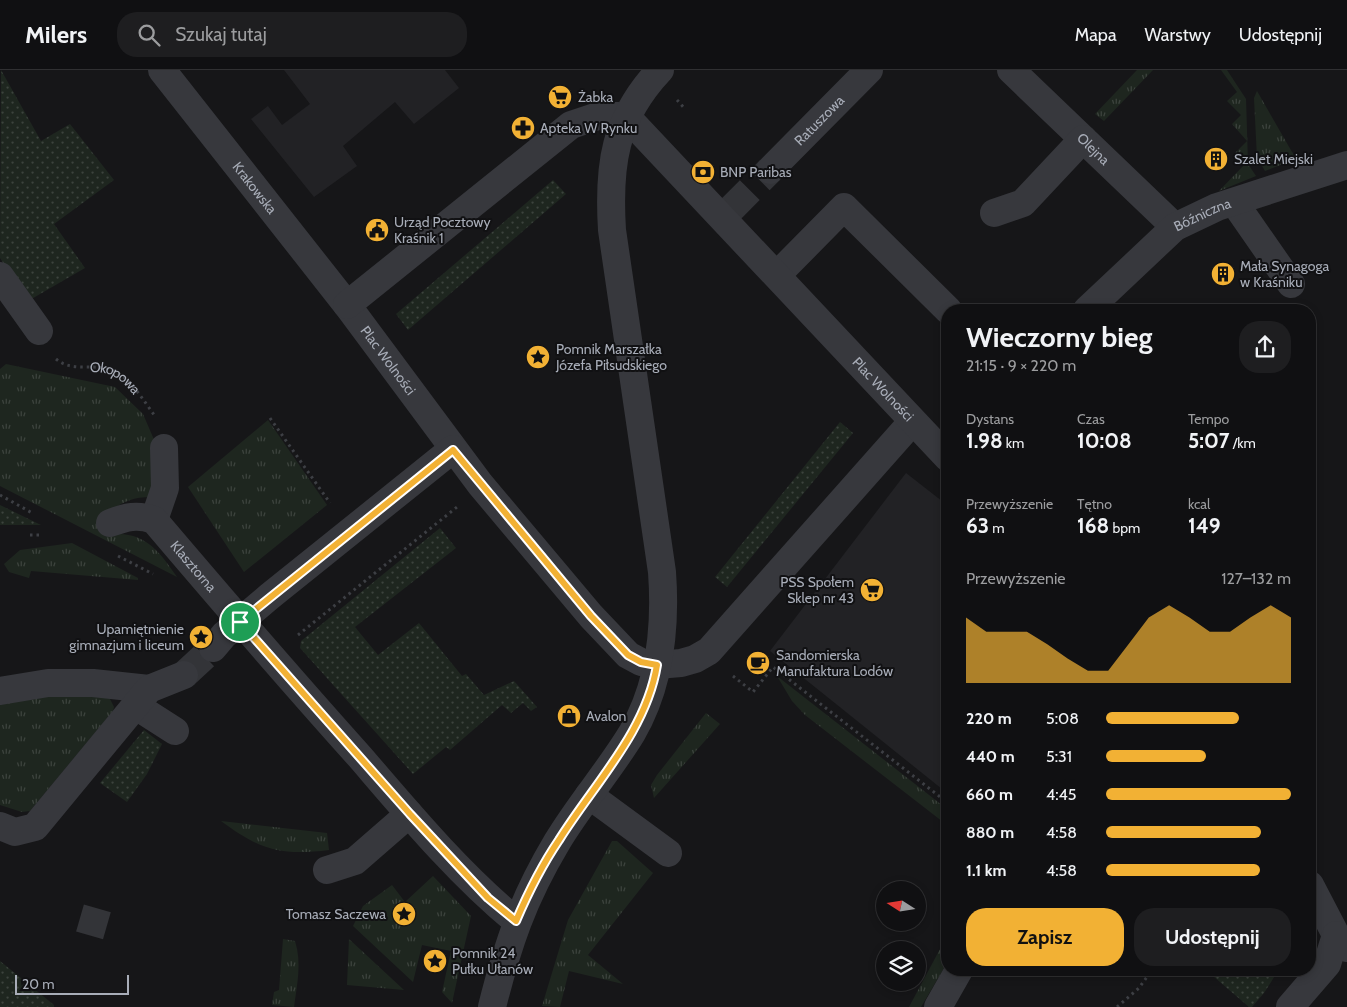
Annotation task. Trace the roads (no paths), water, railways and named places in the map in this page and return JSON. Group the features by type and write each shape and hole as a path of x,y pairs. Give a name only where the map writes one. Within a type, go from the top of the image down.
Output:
{"street":[{"name":"Krakowska","path":"162,70 347,305"},
{"path":"492,1007 516,921 558,841 640,718 655,678 663,616 662,572 612,230 610,193 613,161 626,116 637,96 660,70"},
{"name":"Ratuszowa","path":"770,170 869,70"},
{"name":"Olejna","path":"1022,74 1083,139 1175,227"},
{"path":"347,305 571,125 598,116 626,116"},
{"name":"Plac Wolności","path":"347,305 453,450 597,623 628,655 641,662 657,665 695,660 709,651 912,422 777,275 727,213 626,116"},
{"path":"994,213 1023,203 1083,139"},
{"name":"Bóźniczna","path":"1098,304 1175,227 1234,202 1347,166"},
{"path":"1234,202 1291,284"},
{"path":"777,275 844,207 942,304"},
{"path":"0,276 39,331"},
{"path":"912,422 941,446"},
{"path":"110,523 127,517 142,516 154,520 165,488 164,448"},
{"path":"213,648 240,622 453,450"},
{"name":"Klasztorna","path":"154,520 240,622 410,814 488,898 516,921"},
{"path":"0,826 15,832 36,827 143,697 184,674"},
{"path":"0,690 48,684 93,682 143,697 175,731"},
{"path":"589,795 668,854"},
{"path":"327,870 355,860 410,814"},
{"path":"1290,1007 1327,964 1342,941 1316,896"},
{"path":"938,1007 956,976"}],"tunnel":[{"path":"730,210 770,170"},
{"path":"184,675 213,648"},
{"path":"80,918 118,929"}],"place":[{"name":"Żabka","path":"560,97"},
{"name":"Apteka W Rynku","path":"523,128"},
{"name":"Szalet Miejski","path":"1216,159"},
{"name":"BNP Paribas","path":"703,172"},
{"name":"Urząd Pocztowy Kraśnik 1","path":"377,230"},
{"name":"Mała Synagoga w Kraśniku","path":"1223,274"},
{"name":"Pomnik Marszałka Józefa Piłsudskiego","path":"538,357"},
{"name":"PSS Społem Sklep nr 43","path":"872,590"},
{"name":"Upamiętnienie gimnazjum i liceum","path":"201,637"},
{"name":"Sandomierska Manufaktura Lodów","path":"758,663"},
{"name":"Avalon","path":"569,716"},
{"name":"Tomasz Saczewa","path":"404,914"},
{"name":"Pomnik 24 Pułku Ułanów","path":"435,961"}]}
